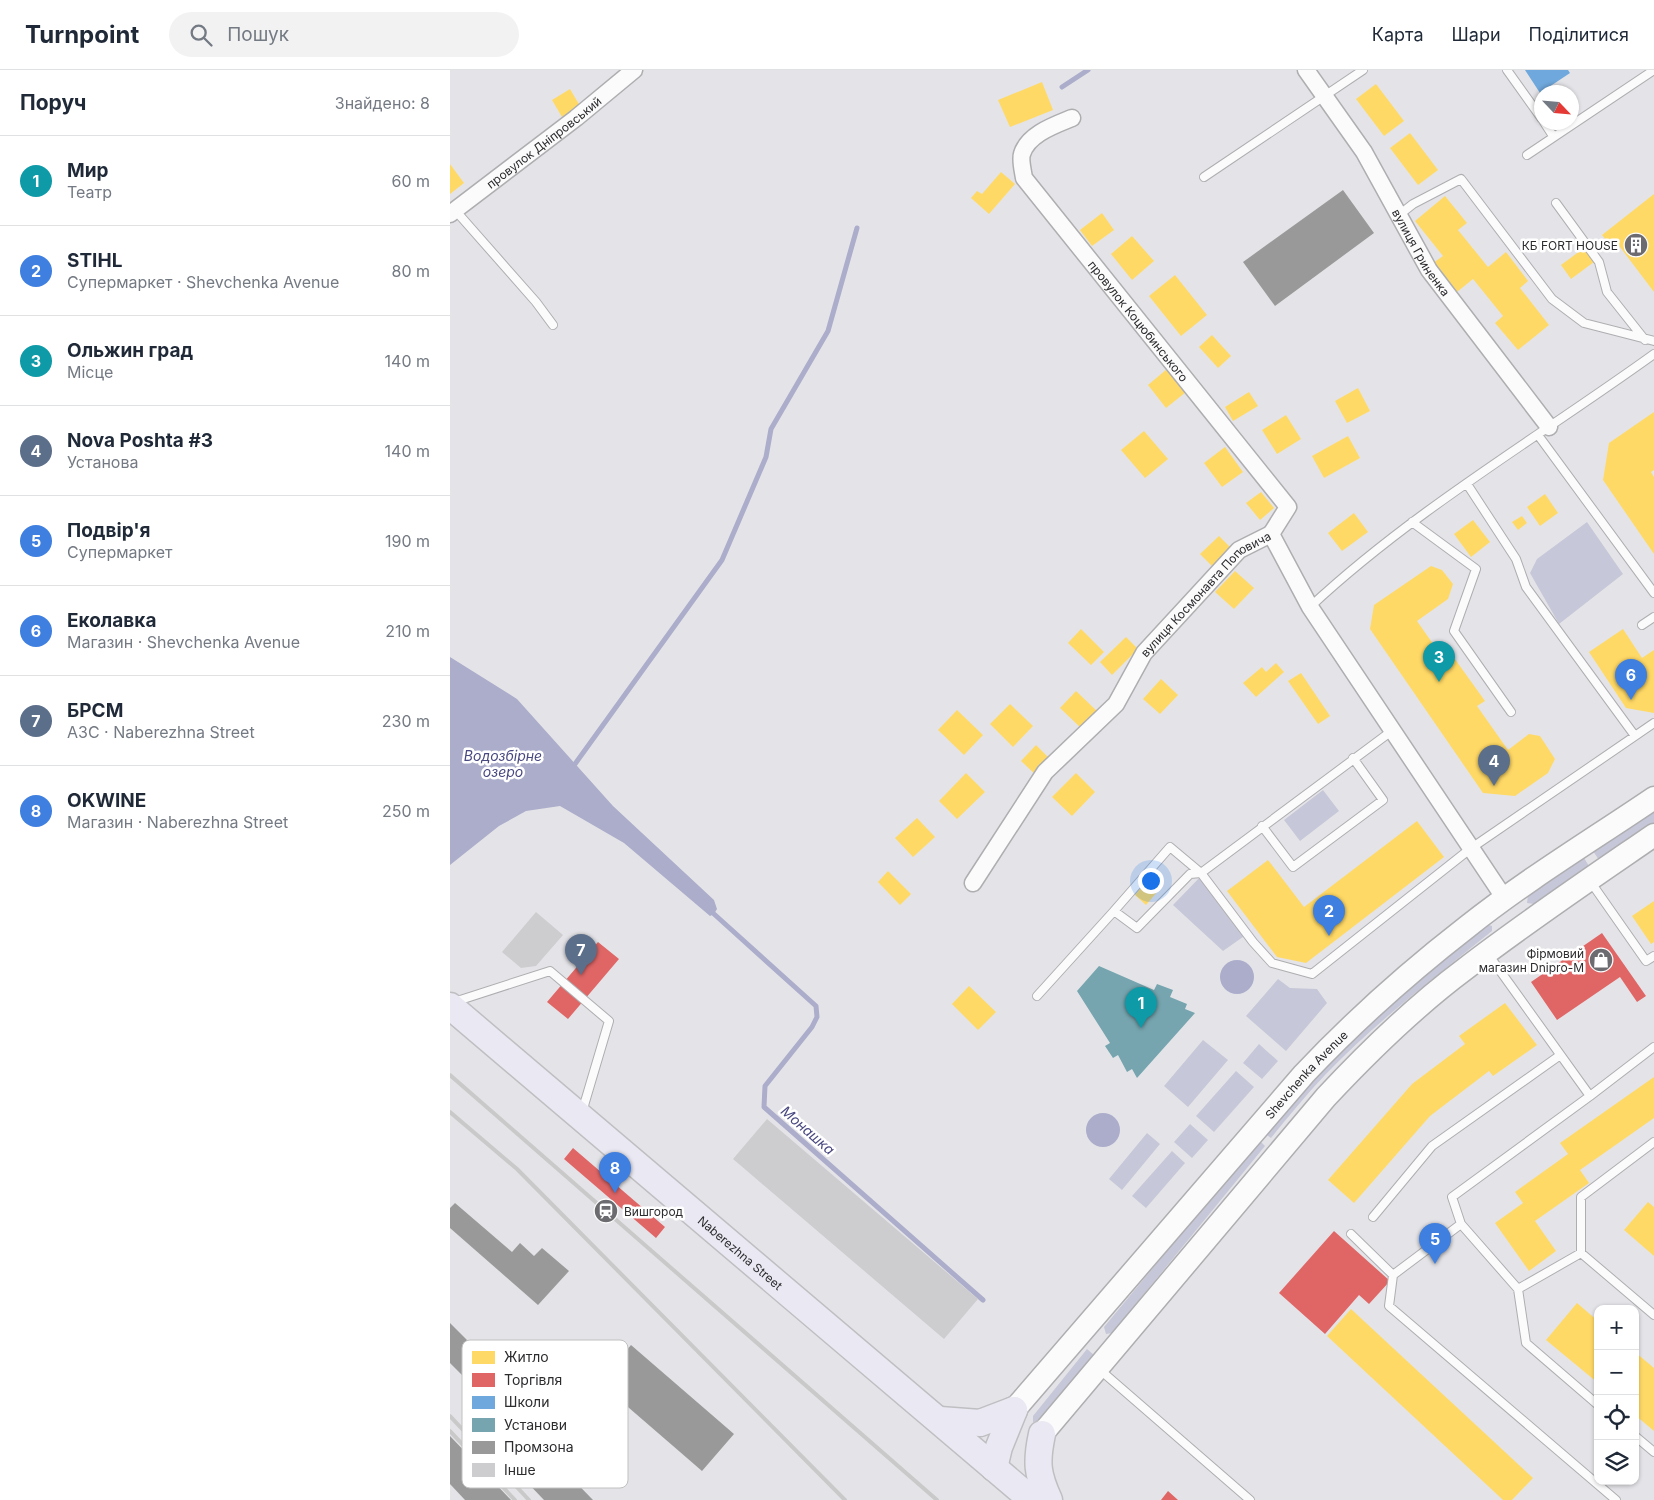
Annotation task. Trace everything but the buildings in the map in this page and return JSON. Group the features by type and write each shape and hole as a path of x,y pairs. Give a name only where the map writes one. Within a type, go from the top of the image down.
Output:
{"main road":[{"name":"Naberezhna Street","path":"450,1005 1032,1500"},
{"path":"940,1420 980,1423 1014,1410"},
{"path":"994,1468 999,1447 1014,1410"},
{"path":"994,1468 1014,1459 1042,1434"},
{"path":"1042,1434 1037,1457 1039,1478 1049,1500"}],"street":[{"name":"провулок Дніпровський","path":"452,212 576,118 634,70"},
{"name":"вулиця Гриненка","path":"1306,70 1364,152 1429,270 1543,431"},
{"name":"провулок Коцюбинського","path":"1072,118 1046,129 1032,140 1022,154 1024,178 1288,506 1271,534"},
{"name":"вулиця Космонавта Поповича","path":"973,883 1045,772 1116,704 1144,653 1239,550 1271,534 1310,607 1393,730 1470,850 1505,899"},
{"name":"Shevchenka Avenue","path":"1014,1410 1086,1329 1304,1074 1348,1028 1418,966 1505,899 1654,798"},
{"path":"1042,1434 1326,1097 1373,1047 1419,1006 1487,952 1654,835"},
{"path":"1505,899 1525,924"},
{"path":"1086,1329 1104,1360"}],"lane":[{"path":"1204,177 1363,70"},
{"path":"1507,70 1534,108"},
{"path":"1528,155 1553,136 1654,70"},
{"path":"1549,130 1553,136"},
{"path":"1399,214 1413,204 1461,179 1552,299 1584,323 1654,341"},
{"path":"1556,204 1600,262 1607,292 1645,340"},
{"path":"452,212 536,302 553,324"},
{"path":"1310,607 1346,573 1412,522 1654,355"},
{"path":"1543,431 1654,593"},
{"path":"1467,484 1516,559 1526,587 1635,736"},
{"path":"1412,522 1476,569 1454,630 1511,712"},
{"path":"1642,625 1654,617"},
{"path":"1037,996 1170,847 1201,873 1253,942 1272,963 1312,974 1470,850 1654,723"},
{"path":"1114,911 1138,928 1190,874 1201,873 1393,730"},
{"path":"1262,826 1293,867 1375,806 1383,800 1353,758"},
{"path":"1589,879 1646,961 1654,956"},
{"path":"1487,952 1559,1056 1590,1096"},
{"path":"450,1005 550,971 610,1021 581,1117"},
{"path":"1594,1402 1526,1344 1518,1289 1461,1224 1452,1197 1654,1047"},
{"path":"1373,1216 1432,1146 1559,1056"},
{"path":"1654,1142 1581,1197 1581,1253 1654,1315"},
{"path":"1461,1224 1393,1275 1389,1306 1616,1500"},
{"path":"1351,1234 1393,1275"},
{"path":"1518,1289 1581,1253"},
{"path":"1104,1360 1250,1500"},
{"path":"1639,1439 1654,1452"}],"shaded area":[{"path":"1587,522 1623,574 1559,624 1530,573 1537,559"},
{"path":"1323,790 1339,811 1300,841 1284,820"},
{"path":"1654,810 1654,823 1599,860 1593,851"},
{"path":"1584,858 1589,866 1534,904 1527,903 1528,895"},
{"path":"1202,875 1250,932 1223,951 1173,905"},
{"path":"1486,924 1492,926 1492,931 1406,1000 1344,1055 1297,1106 1271,1138 1264,1133 1292,1100 1394,999"},
{"path":"1278,979 1290,988 1317,989 1327,1003 1286,1051 1246,1016"},
{"path":"1203,1040 1228,1060 1188,1107 1164,1086"},
{"path":"1259,1044 1278,1061 1262,1079 1243,1063"},
{"path":"1236,1071 1254,1087 1214,1132 1196,1116"},
{"path":"1190,1124 1208,1140 1192,1158 1174,1142"},
{"path":"1147,1133 1160,1144 1122,1190 1109,1179"},
{"path":"1259,1140 1265,1146 1112,1333 1106,1334 1104,1327"},
{"path":"1172,1151 1185,1163 1146,1208 1132,1196"},
{"path":"1087,1349 1094,1355 1040,1421 1033,1422 1033,1416"}],"water":[{"name":"Водозбірне озеро","path":"450,657 517,699 613,806 714,900 717,909 714,914 710,916 624,843 560,806 526,811 499,826 450,865"},
{"path":"1237,960 1249,965 1254,977 1249,989 1237,994 1225,989 1220,977 1225,965"},
{"path":"1103,1113 1115,1118 1120,1130 1115,1142 1103,1147 1091,1142 1086,1130 1091,1118"}],"waterway":[{"path":"1062,87 1088,70"},
{"path":"575,764 722,560 766,457 771,429 828,331 857,228"},
{"name":"Монашка","path":"714,914 816,1006 817,1017 812,1027 765,1086 764,1107 983,1300"}],"railway":[{"path":"450,1075 937,1500"},
{"path":"450,1112 517,1169 845,1500"},
{"path":"450,1416 462,1429"},
{"path":"450,1431 462,1444"},
{"path":"504,1488 515,1500"},
{"path":"518,1488 529,1500"}],"place":[{"name":"КБ FORT HOUSE","path":"1636,245"},
{"name":"Ольжин град","path":"1439,682"},
{"name":"Еколавка","path":"1631,700"},
{"name":"Nova Poshta #3","path":"1494,786"},
{"name":"STIHL","path":"1329,936"},
{"name":"Фірмовий магазин Dnipro-M","path":"1601,960"},
{"name":"БРСМ","path":"581,975"},
{"name":"Мир","path":"1141,1028"},
{"name":"OKWINE","path":"615,1193"},
{"name":"Вишгород","path":"606,1211"},
{"name":"Подвір'я","path":"1435,1264"}]}
